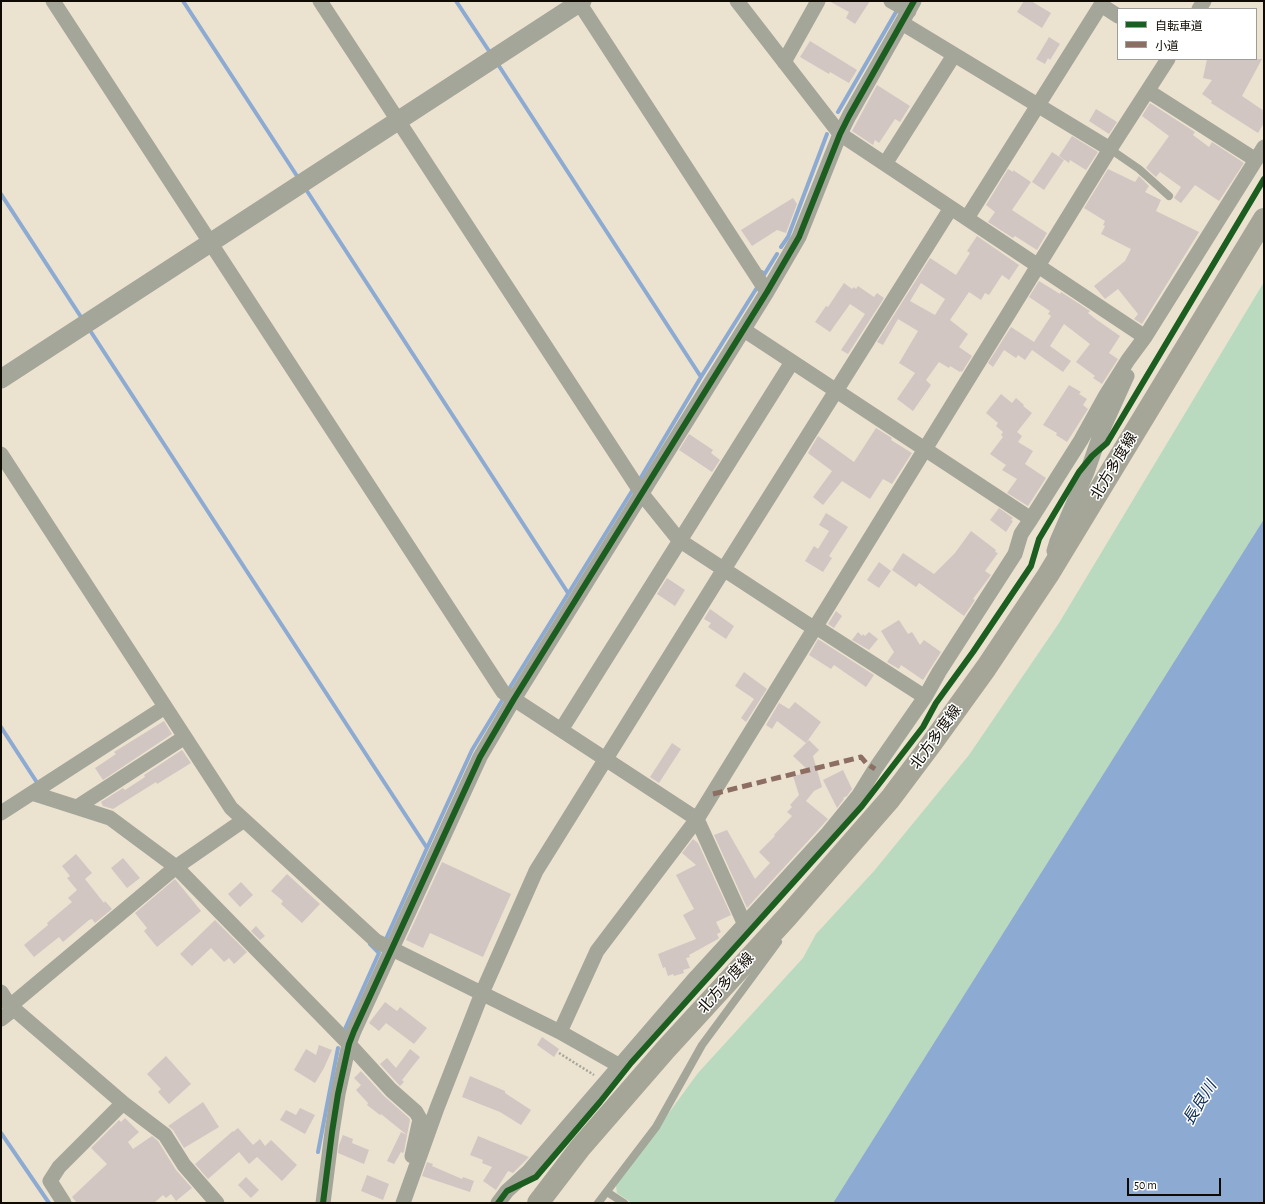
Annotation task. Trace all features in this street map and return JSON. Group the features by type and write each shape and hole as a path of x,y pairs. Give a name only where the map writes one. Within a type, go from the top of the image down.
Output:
{"main road":[{"name":"北方多度線","path":"543,1197 580,1148 666,1049 787,917 890,799 986,668 1048,575 1264,219"}],"street":[{"path":"53,1 503,692 697,819 745,925"},
{"path":"320,1 642,494 679,540 925,697"},
{"path":"737,1 840,134 1145,337"},
{"path":"784,62 818,1"},
{"path":"891,1 908,11 954,55 1110,150"},
{"path":"1,378 580,2 767,292"},
{"path":"967,218 1102,3 1117,15"},
{"path":"323,1203 333,1125 349,1044 391,949 480,757 744,330 799,237 840,134 908,11"},
{"path":"885,164 954,55"},
{"path":"560,1032 597,951 697,819 1110,150 1167,60"},
{"path":"1148,91 1256,160"},
{"path":"498,1203 506,1191 529,1171 696,977 828,833 859,795 875,769 925,697 939,672 1015,554 1021,534 1030,519 1081,440 1106,395 1128,360 1145,337 1264,146"},
{"path":"403,1203 440,1100 482,993 536,871 951,208"},
{"path":"744,330 1030,519"},
{"path":"1048,575 1057,541 1087,472 1099,438 1145,337"},
{"path":"561,730 792,362"},
{"path":"1,454 230,808 376,941 560,1032 620,1066"},
{"path":"1,813 165,707"},
{"path":"78,807 185,737"},
{"path":"32,793 110,818 176,866 349,1044 391,1090 416,1112 420,1119 407,1178 410,1184"},
{"path":"1,1019 176,866 244,820"},
{"path":"1,992 12,1008 123,1103 165,1135 184,1165 217,1203"},
{"path":"64,1203 50,1181 59,1167 123,1103"},
{"path":"526,1203 543,1197"}],"lane":[{"path":"1110,150 1139,169 1169,196"},
{"path":"598,1203 656,1127 702,1045 779,940 787,917"},
{"path":"607,1192 624,1203"}],"path":[{"path":"1130,404 1264,179"},
{"path":"946,690 1031,566 1039,539 1055,512"},
{"path":"559,1053 606,1082"}],"green space":[{"path":"1264,282 1264,519 833,1203 632,1203 617,1193 616,1185 698,1073 803,958 816,934 874,871 969,755 1059,623"}],"water":[{"name":"長良川","path":"1264,519 1264,1203 833,1203"}],"building":[{"path":"829,1 870,1 855,24 846,18 849,12"},
{"path":"1024,1 1031,1 1051,13 1042,28 1017,12"},
{"path":"1049,37 1060,44 1050,60 1048,58 1045,64 1036,59"},
{"path":"810,41 857,70 849,83 830,72 829,74 800,57"},
{"path":"1262,59 1242,96 1264,111 1264,123 1258,133 1211,103 1212,101 1202,94 1212,80 1203,78 1207,60"},
{"path":"877,85 910,106 900,122 895,119 879,143 875,140 873,145 852,131"},
{"path":"1150,103 1195,132 1193,135 1209,147 1212,142 1244,163 1219,201 1195,185 1181,203 1174,198 1181,187 1160,172 1156,177 1146,168 1169,136 1142,116"},
{"path":"1096,109 1117,122 1109,134 1089,121"},
{"path":"1072,136 1098,152 1086,170 1070,160 1069,163 1059,156"},
{"path":"1052,152 1064,160 1044,190 1032,182"},
{"path":"1008,169 1013,172 1013,170 1031,182 1012,210 1047,233 1037,250 1015,236 1013,238 988,222 995,212 986,205"},
{"path":"1108,169 1135,182 1139,176 1149,186 1145,192 1161,200 1156,211 1199,232 1142,324 1134,319 1138,314 1118,289 1105,299 1094,286 1125,261 1131,249 1101,234 1105,226 1103,225 1105,221 1084,208"},
{"path":"793,198 797,204 786,233 777,230 752,246 741,230"},
{"path":"977,236 1019,265 1009,280 1002,275 989,295 985,293 981,300 969,292 950,320 968,334 959,347 972,356 962,372 950,366 949,368 939,362 926,380 931,385 913,411 897,399 915,373 899,363 918,331 898,319 883,345 877,342 930,258 956,275 970,253 967,251","holes":["921,283 945,299 935,315 910,301"]},
{"path":"1039,281 1060,294 1061,292 1090,311 1088,313 1120,336 1109,353 1118,359 1102,384 1093,378 1095,376 1076,362 1090,344 1064,324 1050,346 1071,361 1063,372 1032,350 1025,360 1018,355 1016,358 1004,350 993,367 988,363 1011,327 1034,342 1051,316 1048,314 1050,311 1029,297"},
{"path":"844,283 852,289 854,287 856,289 858,286 874,297 877,293 884,298 848,354 841,350 865,314 850,304 830,332 815,322 826,306 828,307"},
{"path":"1069,385 1081,392 1079,394 1087,399 1083,405 1088,409 1067,442 1056,435 1057,433 1043,425"},
{"path":"1001,394 1012,403 1016,398 1032,413 1017,432 1022,436 1018,442 1033,451 1025,464 1046,478 1028,506 1007,493 1017,479 1002,470 1006,465 990,454 1003,437 1001,435 1003,432 996,426 998,423 986,413"},
{"path":"876,428 892,438 891,440 912,453 892,484 883,479 870,499 842,481 823,505 813,497 832,471 808,453 818,436 854,462"},
{"path":"689,434 713,450 711,453 720,460 712,472 679,450"},
{"path":"999,508 1013,518 1011,520 1013,521 1006,532 990,520"},
{"path":"826,513 848,527 829,556 832,558 823,572 805,561 814,546 818,549 829,531 819,525"},
{"path":"971,531 998,553 985,571 991,575 973,599 975,600 964,616 919,583 916,587 892,570 903,553 934,574 955,553"},
{"path":"879,562 891,571 879,588 867,580"},
{"path":"667,578 685,590 675,606 657,594"},
{"path":"710,609 734,626 726,639 708,627 711,623 704,619"},
{"path":"836,611 842,616 834,628 828,624"},
{"path":"899,620 908,634 912,632 920,645 924,640 941,652 923,680 901,665 899,669 887,662 894,652 881,631"},
{"path":"858,632 862,636 863,634 865,636 869,632 878,639 869,650 852,640"},
{"path":"818,639 874,675 866,687 834,665 831,669 809,655"},
{"path":"744,672 767,689 746,722 741,718 754,699 735,686"},
{"path":"795,702 821,722 806,743 777,721 772,729 766,725 779,703 789,709"},
{"path":"164,721 172,734 103,780 95,768 116,754 114,752"},
{"path":"809,740 819,750 813,756 822,787 814,791 806,801 828,819 747,908 714,835 727,830 755,879 770,863 759,852 792,816 787,812 792,807 790,805 799,795 793,776 810,772 793,756"},
{"path":"672,743 681,749 659,783 650,777"},
{"path":"182,750 191,763 157,784 156,782 113,809 103,806 101,802 123,788 125,790 145,777 144,775"},
{"path":"843,770 852,789 847,796 843,798 844,799 837,808 823,780"},
{"path":"693,839 698,843 731,915 716,922 721,932 717,934 718,939 686,958 690,968 683,970 684,973 668,976 665,967 663,968 658,954 696,939 683,915 694,909 676,875 696,865 682,853"},
{"path":"76,854 92,873 85,879 104,903 105,901 112,909 95,923 92,919 89,920 63,942 59,937 34,957 24,945 72,902 68,898 77,890 67,878 70,876 62,866"},
{"path":"123,858 140,878 127,888 111,868"},
{"path":"442,862 511,894 483,957 430,933 423,948 406,940"},
{"path":"287,874 320,904 302,923 281,904 283,901 271,891"},
{"path":"175,879 201,911 157,947 144,931 147,928 135,913"},
{"path":"241,882 253,895 240,907 228,894"},
{"path":"215,920 247,952 234,964 229,958 224,962 211,948 192,966 180,954"},
{"path":"256,926 265,936 260,940 251,931"},
{"path":"385,1002 397,1011 400,1007 427,1028 414,1044 386,1023 379,1031 369,1023"},
{"path":"542,1037 559,1049 554,1057 537,1045"},
{"path":"319,1045 332,1050 315,1083 294,1070 306,1049 316,1055"},
{"path":"410,1049 420,1057 402,1080 404,1082 400,1086 380,1064 387,1058 396,1068"},
{"path":"166,1056 191,1084 169,1104 158,1092 161,1089 147,1074"},
{"path":"361,1071 384,1096 409,1118 410,1120 407,1135 367,1105 368,1103 356,1090 361,1085 354,1078"},
{"path":"470,1076 505,1091 505,1093 531,1110 521,1125 500,1112 462,1097"},
{"path":"203,1102 219,1127 184,1148 173,1130 168,1126"},
{"path":"300,1108 315,1115 305,1134 280,1120 286,1110 296,1115"},
{"path":"125,1118 139,1132 128,1142 133,1149 152,1136 158,1141 176,1170 192,1188 176,1201 171,1194 166,1198 163,1195 154,1203 77,1203 72,1197 107,1164 91,1148 119,1120 121,1122"},
{"path":"238,1128 253,1145 260,1139 265,1146 271,1140 297,1165 282,1181 257,1157 249,1164 239,1152 208,1179 195,1164"},
{"path":"401,1132 407,1135 404,1152 401,1152 394,1164 387,1161"},
{"path":"343,1135 353,1139 352,1143 369,1150 364,1164 338,1153"},
{"path":"478,1136 529,1157 513,1173 508,1171 496,1190 483,1181 492,1167 482,1163 483,1160 470,1155"},
{"path":"427,1162 433,1164 432,1166 462,1179 463,1177 474,1181 470,1192 422,1176"},
{"path":"367,1175 389,1184 383,1200 361,1191"},
{"path":"246,1177 259,1190 251,1198 238,1185"}],"waterway":[{"path":"183,1 297,176"},
{"path":"456,1 489,51"},
{"path":"838,112 896,12"},
{"path":"499,66 701,377"},
{"path":"781,247 788,237 827,134"},
{"path":"307,191 568,593"},
{"path":"1,194 81,317"},
{"path":"762,272 764,275 777,254"},
{"path":"640,479 758,286"},
{"path":"91,332 427,848 386,939"},
{"path":"509,689 632,491"},
{"path":"427,848 472,750 503,699"},
{"path":"1,727 36,781"},
{"path":"345,1029 379,953 370,944"},
{"path":"318,1152 338,1048"},
{"path":"1,1133 49,1203"}],"marked path":[{"path":"713,794 861,757 866,763 875,769"}],"cycle path":[{"path":"323,1203 338,1094 349,1044 480,757 514,699 767,292 799,237 840,134 914,1"},
{"path":"498,1203 507,1191 536,1177 631,1063 862,806 923,727 936,703 973,652 1031,566 1039,539 1079,472 1092,456 1107,443 1264,179"}]}
